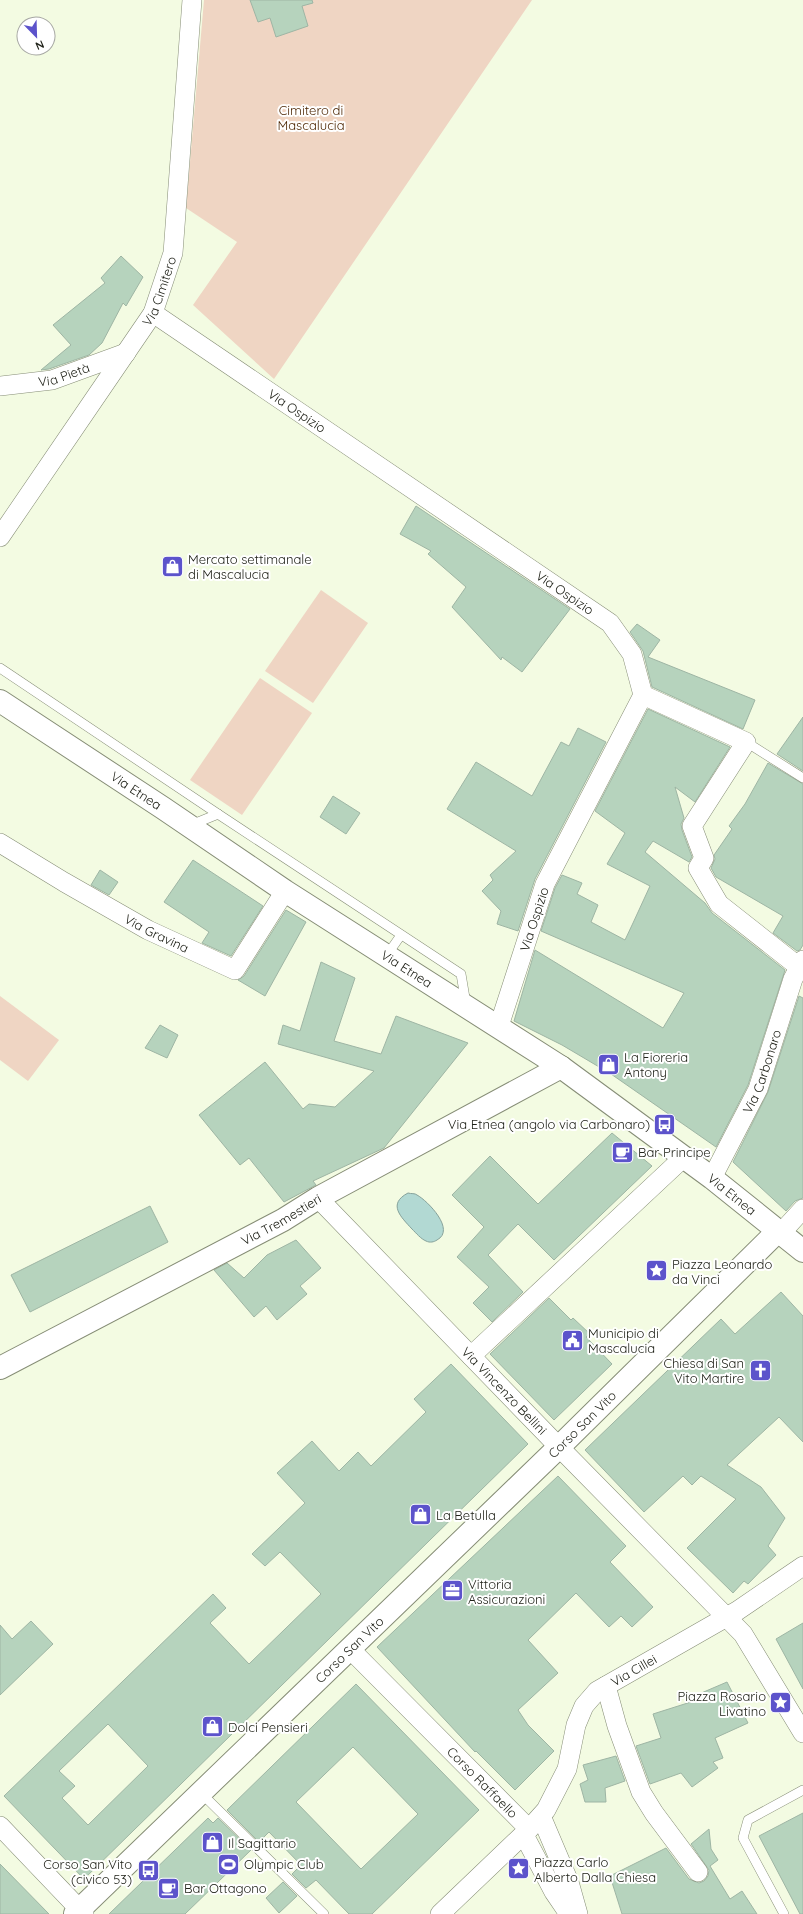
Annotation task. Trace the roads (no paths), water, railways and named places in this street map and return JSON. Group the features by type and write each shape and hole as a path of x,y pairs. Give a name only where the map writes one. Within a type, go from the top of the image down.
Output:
{"main road":[{"name":"Via Etnea","path":"0,701 285,891 499,1026 561,1067 712,1178 803,1251"},
{"name":"Via Tremestieri","path":"0,1368 283,1220 318,1198 561,1067"},
{"name":"Corso San Vito","path":"80,1913 201,1793 779,1232"}],"street":[{"name":"Via Cimitero","path":"0,537 153,313 173,252 192,0"},
{"name":"Via Ospizio","path":"153,313 610,624 632,654 643,695 545,884 499,1026"},
{"name":"Via Pietà","path":"0,386 52,380 126,353"},
{"path":"643,695 746,742 692,826 704,858 698,868 719,904 800,972"},
{"name":"Via Gravina","path":"0,843 148,930 235,970 285,891"},
{"name":"Via Carbonaro","path":"712,1178 758,1089 800,972"},
{"path":"471,1356 684,1157"},
{"name":"Via Vincenzo Bellini","path":"318,1198 559,1447 727,1616 743,1634 803,1733"},
{"path":"779,1232 803,1209"},
{"name":"Via Cillei","path":"531,1827 567,1768 576,1726 584,1706 597,1691 727,1616 803,1566"},
{"name":"Corso Raffaello","path":"350,1649 531,1827 440,1914"},
{"path":"606,1686 617,1726 641,1792 654,1813 698,1872"},
{"path":"0,1826 80,1913"},
{"path":"531,1827 554,1892 569,1914"},
{"path":"531,1827 570,1882 578,1914"}],"lane":[{"path":"0,668 461,974 467,1006"},
{"path":"746,742 803,778"},
{"path":"189,826 218,814"},
{"path":"387,955 401,935"},
{"path":"784,1914 743,1838 748,1820 803,1790"},
{"path":"201,1793 324,1914"}],"water":[{"path":"408,1193 415,1194 422,1198 438,1216 442,1223 443,1230 442,1235 437,1240 427,1242 422,1239 400,1215 397,1206 398,1202"}],"place":[{"name":"Mercato settimanale di Mascalucia","path":"173,566"},
{"name":"La Fioreria Antony","path":"609,1064"},
{"name":"Via Etnea (angolo via Carbonaro)","path":"665,1124"},
{"name":"Bar Principe","path":"622,1152"},
{"name":"Piazza Leonardo da Vinci","path":"657,1271"},
{"name":"Municipio di Mascalucia","path":"572,1340"},
{"name":"Chiesa di San Vito Martire","path":"760,1370"},
{"name":"La Betulla","path":"421,1515"},
{"name":"Vittoria Assicurazioni","path":"452,1591"},
{"name":"Piazza Rosario Livatino","path":"781,1703"},
{"name":"Dolci Pensieri","path":"212,1727"},
{"name":"Il Sagittario","path":"213,1843"},
{"name":"Olympic Club","path":"228,1864"},
{"name":"Piazza Carlo Alberto Dalla Chiesa","path":"519,1869"},
{"name":"Corso San Vito (civico 53)","path":"148,1871"},
{"name":"Bar Ottagono","path":"168,1888"}],"park label":[{"name":"Cimitero di Mascalucia","path":"311,118"}]}
